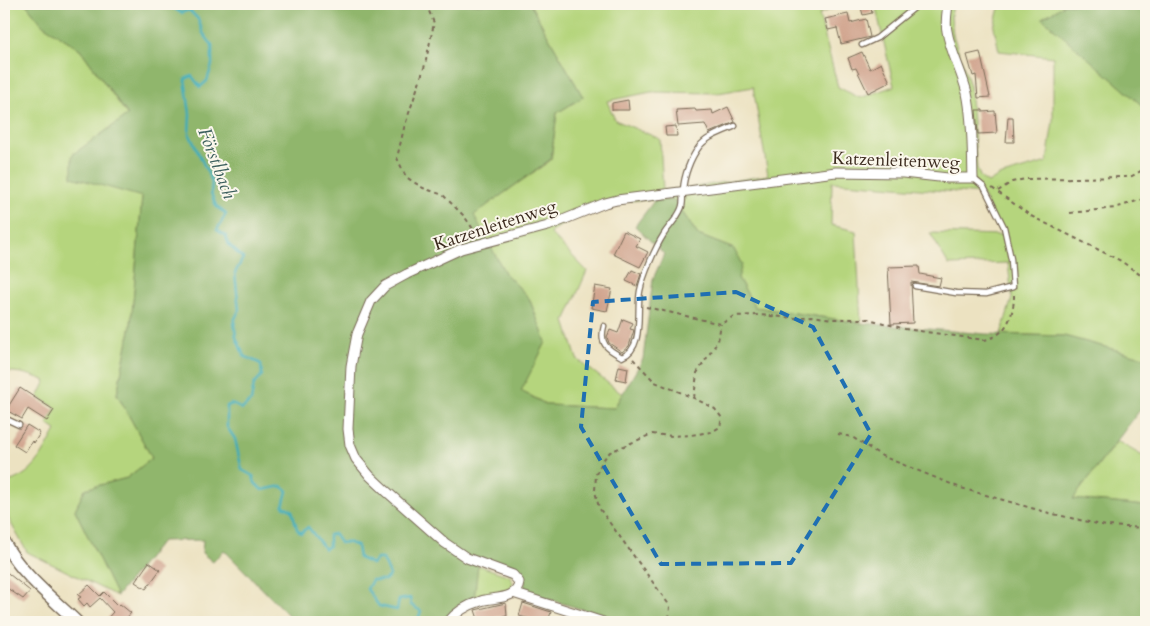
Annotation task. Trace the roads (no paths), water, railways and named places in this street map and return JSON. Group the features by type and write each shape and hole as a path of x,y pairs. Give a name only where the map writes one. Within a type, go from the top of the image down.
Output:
{"street":[{"path":"948,4 946,17 947,31 962,73 967,95 971,125 973,178"},
{"name":"Katzenleitenweg","path":"513,593 519,584 516,577 467,558 446,543 370,476 352,452 349,438 351,366 354,348 363,317 371,301 385,286 454,252 484,242 548,226 605,203 683,191 836,172 902,173 948,178 973,178"},
{"path":"4,542 30,576 77,622"},
{"path":"448,622 473,604 489,599 503,598 513,593 603,622"}],"lane":[{"path":"862,45 877,38 919,4"},
{"path":"604,326 603,342 610,350 622,357 628,354 635,346 642,280 664,234 677,218 682,207 683,191 688,169 698,148 711,137 735,126"},
{"path":"915,286 956,293 986,294 1013,287 1012,259 1004,227 984,187 973,178"},
{"path":"4,418 19,425"}],"waterway":[{"name":"Förstlbach","path":"171,4 172,7 181,13 189,10 198,19 203,33 212,45 212,65 207,81 200,87 192,76 185,79 190,114 189,133 212,182 211,193 216,206 226,214 217,230 226,236 229,245 243,258 235,273 239,310 234,321 236,337 244,356 261,364 262,375 254,384 251,401 242,409 232,404 227,406 227,427 235,439 242,470 253,476 255,483 262,490 282,486 287,491 283,506 292,510 297,529 301,533 308,527 325,549 329,546 329,535 335,534 340,543 347,542 357,546 359,558 372,564 377,559 383,559 390,575 385,580 372,580 367,589 379,606 397,610 399,600 410,598 411,605 421,611 417,622"}]}
